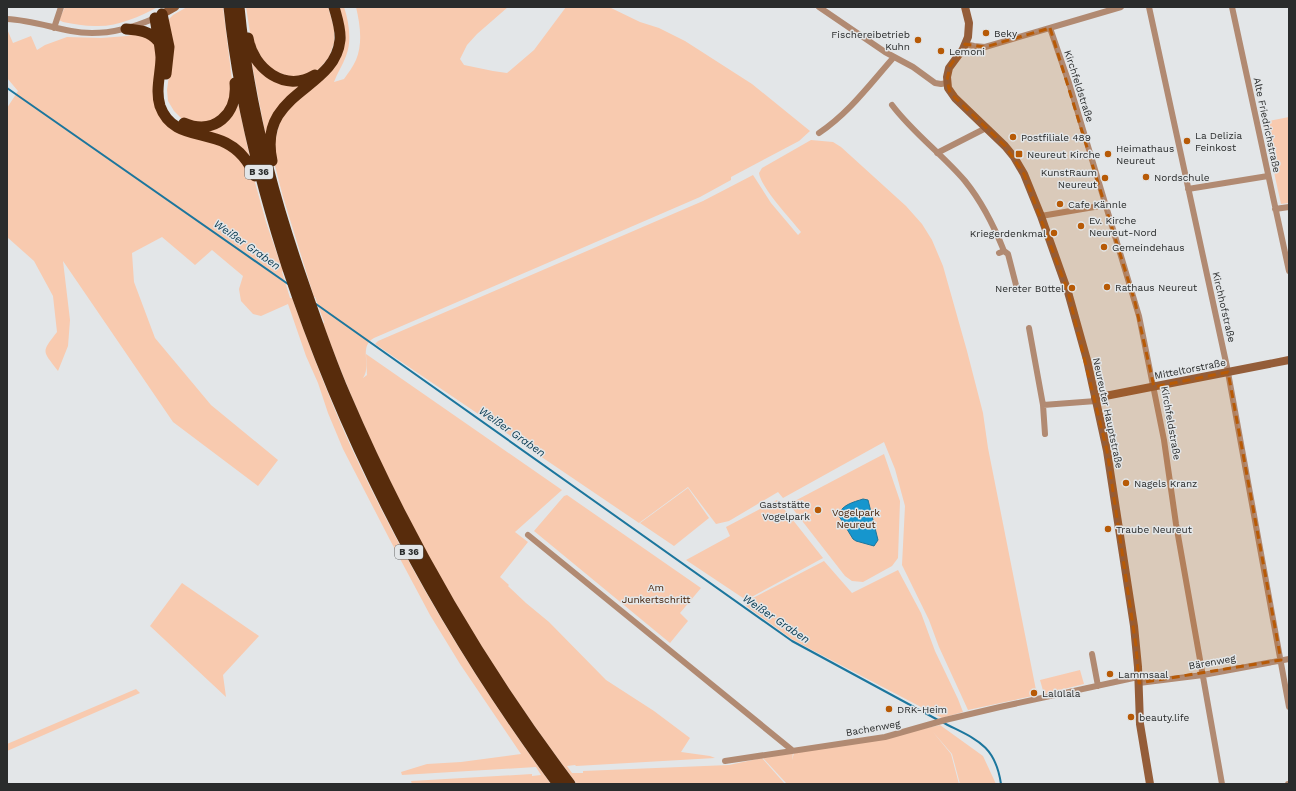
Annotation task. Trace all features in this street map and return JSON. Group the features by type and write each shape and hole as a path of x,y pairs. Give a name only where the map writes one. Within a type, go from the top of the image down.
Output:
{"highway":[{"name":"B 36","path":"229,7 235,55 252,143 265,192 294,286 312,308 358,425 393,499 455,614 495,678 570,784"},
{"name":"B 36","path":"239,7 245,58 265,154 322,364 371,477 404,543 443,612 475,664 558,784"},
{"path":"243,7 248,42 257,61 271,74 283,80 301,81 313,76 325,67 332,57 337,36 330,7"},
{"path":"277,200 278,187 271,158 274,125 278,116 286,105 328,69 334,59 340,39 339,25 334,7"},
{"name":"B 36","path":"159,16 158,41 161,62 158,94 160,106 165,115 174,125 184,131 222,141 239,151 250,165 265,192"},
{"path":"159,16 169,47 165,95 171,112 181,122 194,127 209,126 220,122 228,114 233,105 235,94 233,67 235,55"},
{"path":"126,29 146,32 155,37 158,41"}],"street":[{"path":"54,28 61,7"},
{"path":"7,19 21,20 54,28 88,33 112,32 126,29 159,16 175,7"},
{"path":"818,7 894,58 913,67 935,83 940,84 947,83 949,68 965,44 969,27 965,7"},
{"path":"965,44 985,47 1120,7"},
{"name":"Kirchhofstraße","path":"1149,7 1228,372 1289,706"},
{"name":"Alte Friedrichstraße","path":"1232,7 1289,271"},
{"name":"Kirchfeldstraße","path":"1050,28 1069,83 1136,305 1164,440 1176,524 1222,784"},
{"path":"819,133 845,112 894,58"},
{"name":"Neureuter Hauptstraße","path":"947,83 950,93 1005,146 1014,157 1024,174 1041,216 1070,299 1082,340 1109,464 1134,626 1138,657 1141,730 1150,784"},
{"path":"892,105 906,123 964,180 975,194 990,220 1001,252 1008,254 1016,285"},
{"path":"937,153 986,128"},
{"path":"1188,189 1268,176"},
{"path":"1041,216 1106,206"},
{"path":"1275,209 1289,207"},
{"path":"1029,328 1043,405 1045,434"},
{"name":"Mitteltorstraße","path":"1095,399 1289,360"},
{"path":"1043,405 1095,399"},
{"path":"528,535 792,750"},
{"path":"1092,654 1098,686"},
{"name":"Bärenweg","path":"1139,680 1203,675 1289,659"},
{"name":"Bachenweg","path":"725,760 884,737 946,720 1098,686 1139,680"}],"highlighted area":[{"path":"1050,28 1135,302 1154,387 1228,372 1281,660 1139,683 1136,646 1107,451 1068,292 1024,174 1005,146 950,93 947,80 950,66 965,44 985,47"}],"green space":[{"path":"65,7 158,7 136,18 120,23 103,26 87,26 59,20"},
{"path":"187,7 223,7 233,88 229,108 206,125 182,119 174,111 168,101 167,90 170,68 169,19"},
{"path":"246,7 328,7 334,28 334,43 329,57 314,73 297,79 268,69 251,39"},
{"path":"336,7 344,7 348,25 349,44 346,56 334,82 344,79 358,54 360,47 360,34 356,7 508,7 477,34 467,45 460,59 464,65 507,73 534,50 566,7 609,7 640,22 659,28 685,41 752,84 810,131 799,141 731,177 731,180 700,197 374,338 369,342 366,351 366,354 562,490 515,532 528,542 500,577 526,603 549,622 606,680 654,711 690,738 681,752 715,758 567,766 572,773 583,773 583,771 729,765 762,758 785,784 577,784 538,731 501,676 433,563 373,446 323,324 324,322 314,297 283,197 275,166 273,148 282,114 334,64","holes":["366,354 367,375 363,378 366,368"]},
{"path":"160,25 162,27 166,50 163,97 169,114 176,121 186,127 203,130 214,128 224,122 238,103 250,158 240,148 228,141 220,137 189,129 173,121 167,114 163,104 161,92 164,58"},
{"path":"7,29 13,43 31,36 37,50 45,45 67,37 101,38 127,36 139,33 154,40 163,116 229,147 254,179 290,298 292,298 343,429 372,491 394,535 442,620 522,744 551,784 412,784 411,781 532,774 532,776 541,775 536,767 402,775 401,772 427,764 461,762 521,754 460,664 430,615 390,540 343,449 306,356 288,304 261,316 253,314 241,301 239,289 243,276 212,250 195,265 162,237 132,253 134,282 155,338 211,405 278,460 258,486 173,422 63,261 70,320 68,346 58,371 46,355 46,348 57,332 53,296 34,261 7,237 7,108 18,91 7,78"},
{"path":"251,59 256,64 303,83 267,143"},
{"path":"1289,117 1289,203 1281,204 1263,122"},
{"path":"811,140 833,142 841,147 906,206 922,224 932,240 943,266 983,413 988,448 1037,695 968,710 939,647 929,620 902,565 905,506 895,469 884,442 783,498 778,492 729,521 716,524 688,487 639,523 375,344 378,341 703,201 753,175 771,203 798,235 801,232 765,187 759,173 762,168"},
{"name":"Vogelpark Neureut","path":"884,454 900,501 898,558 892,566 863,582 852,581 845,576 789,504"},
{"path":"688,488 709,518 674,546 640,523"},
{"name":"Am Junkertschritt","path":"567,495 701,588 680,613 688,621 670,643 534,531 564,496"},
{"path":"777,500 823,558 746,600 686,560 730,536 726,527"},
{"path":"824,561 852,593 898,570 921,613 935,651 963,712 942,718 793,640 746,606 751,599"},
{"path":"182,583 259,636 223,675 226,697 150,626"},
{"path":"1080,670 1084,684 1044,694 1040,680"},
{"path":"136,689 140,693 7,751 7,744"},
{"path":"940,725 983,756 996,784 960,784 952,754 933,732 951,754 959,784 787,784 763,758 793,753 792,760 794,753 861,743"}],"water":[{"path":"863,499 868,500 878,540 874,546 853,539 839,516 842,509"}],"waterway":[{"name":"Weißer Graben","path":"7,88 288,284"},
{"name":"Weißer Graben","path":"316,304 792,641 938,720"},
{"name":"Weißer Graben","path":"942,722 973,738 988,751 994,759 1001,784"}],"place":[{"name":"Beky","path":"986,33"},
{"name":"Fischereibetrieb Kuhn","path":"918,40"},
{"name":"Lemoni","path":"941,51"},
{"name":"Postfiliale 489","path":"1013,137"},
{"name":"La Delizia Feinkost","path":"1187,141"},
{"name":"Neureut Kirche","path":"1019,154"},
{"name":"Heimathaus Neureut","path":"1108,154"},
{"name":"Nordschule","path":"1146,177"},
{"name":"KunstRaum Neureut","path":"1105,178"},
{"name":"Cafe Kännle","path":"1060,204"},
{"name":"Ev. Kirche Neureut-Nord","path":"1081,226"},
{"name":"Kriegerdenkmal","path":"1054,233"},
{"name":"Gemeindehaus","path":"1104,247"},
{"name":"Rathaus Neureut","path":"1107,287"},
{"name":"Nereter Büttel","path":"1072,288"},
{"name":"Nagels Kranz","path":"1126,483"},
{"name":"Gaststätte Vogelpark","path":"818,510"},
{"name":"Traube Neureut","path":"1108,529"},
{"name":"Lammsaal","path":"1110,674"},
{"name":"Lalülala","path":"1034,693"},
{"name":"DRK-Heim","path":"889,709"},
{"name":"beauty.life","path":"1131,717"}]}
